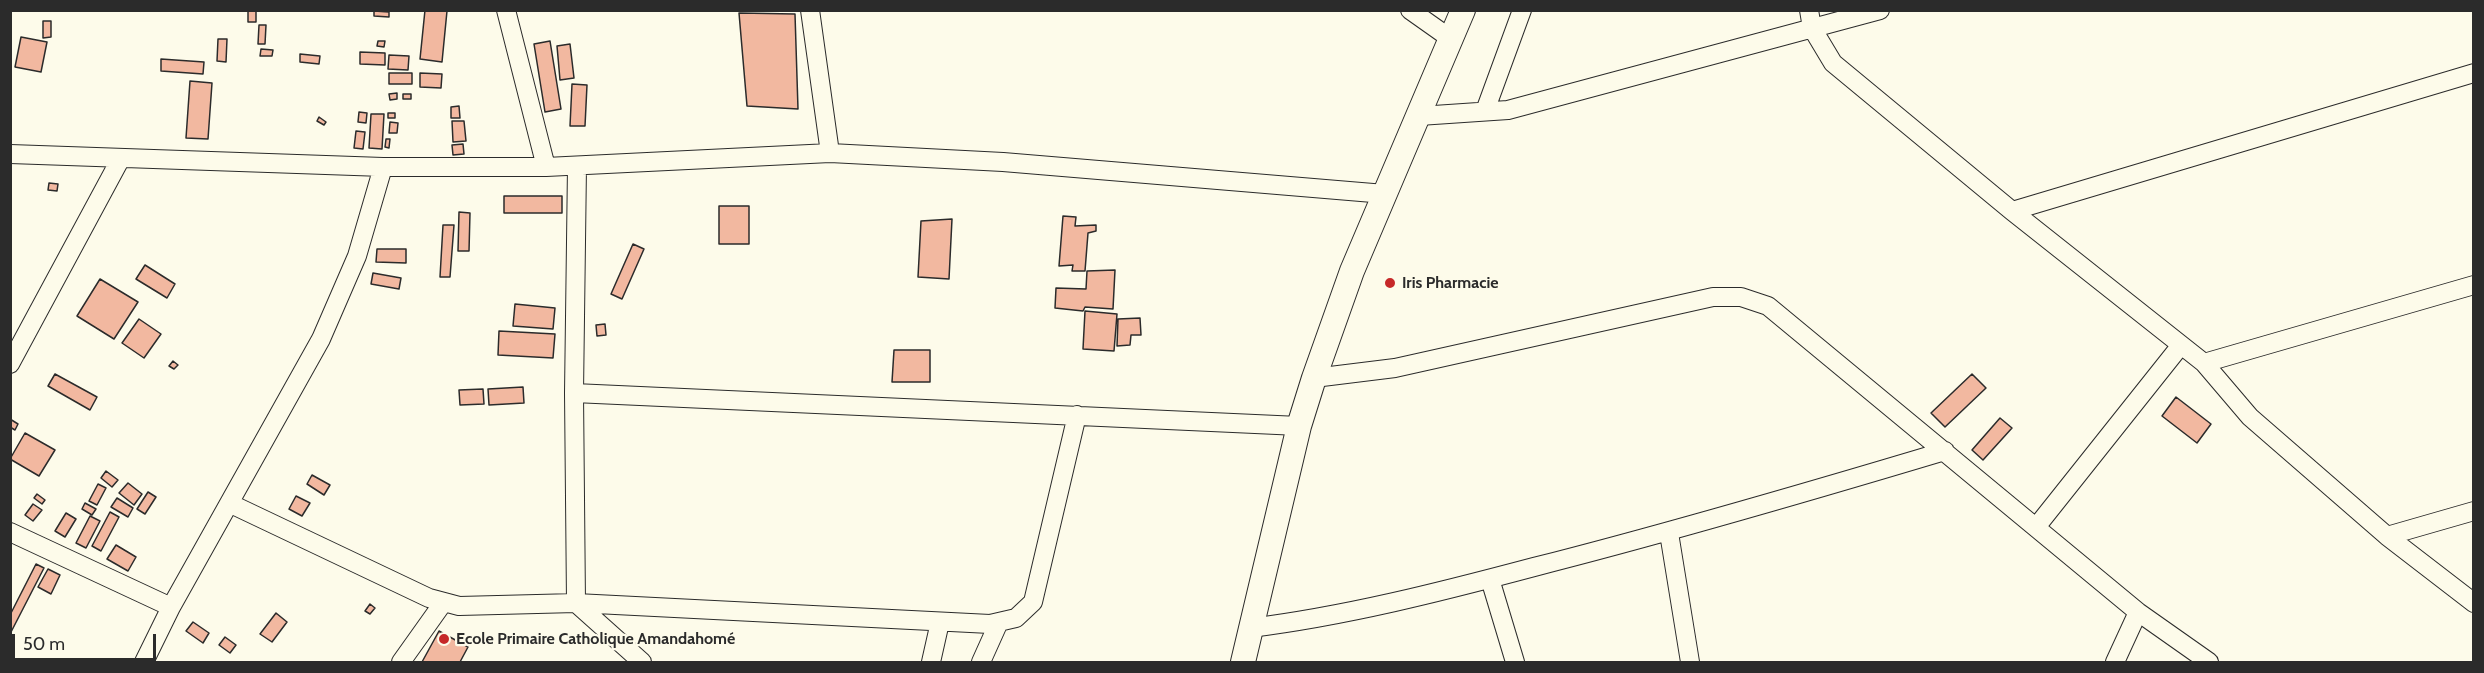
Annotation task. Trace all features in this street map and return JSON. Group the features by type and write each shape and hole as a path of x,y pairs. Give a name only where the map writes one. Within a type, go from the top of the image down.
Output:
{"street":[{"path":"506,10 546,167"},
{"path":"810,10 830,153"},
{"path":"1410,10 1451,39"},
{"path":"1243,663 1299,426 1314,378 1352,271 1463,10"},
{"path":"1485,111 1522,10"},
{"path":"1419,116 1508,110 1811,19 1880,10"},
{"path":"1811,19 1833,63 2012,211 2204,363 2250,417 2387,536 2474,603"},
{"path":"2012,211 2474,73"},
{"path":"10,154 382,167 546,167 830,153 1003,162 1385,194"},
{"path":"10,364 121,158"},
{"path":"577,166 574,393 576,603 642,663"},
{"path":"144,663 171,607 231,504 321,339 357,256 382,167"},
{"path":"2204,363 2474,285"},
{"path":"1314,378 1395,368 1713,297 1741,297 1768,306 2037,526 2138,612 2209,663"},
{"path":"2037,526 2181,345"},
{"path":"574,393 1299,426"},
{"path":"231,504 443,603 459,606 576,603 940,622 999,622 1016,618 1033,602 1077,415"},
{"path":"1250,628 1318,620 1490,579 1668,533 1945,452"},
{"path":"2387,536 2474,511"},
{"path":"10,532 171,607"},
{"path":"1668,533 1690,663"},
{"path":"1490,579 1515,663"},
{"path":"400,663 443,603"},
{"path":"2115,663 2138,612"},
{"path":"931,663 940,622"},
{"path":"981,663 999,622"}],"building":[{"path":"248,10 256,10 256,22 248,22"},
{"path":"425,10 447,11 442,62 420,59"},
{"path":"374,11 389,12 389,17 374,16"},
{"path":"739,13 795,14 798,109 747,106"},
{"path":"43,21 51,21 51,37 43,38"},
{"path":"259,25 266,25 265,44 258,44"},
{"path":"21,37 47,42 41,72 15,67"},
{"path":"218,39 227,39 226,62 217,61"},
{"path":"378,41 385,41 384,47 377,46"},
{"path":"550,41 561,109 545,112 534,44"},
{"path":"570,44 574,78 560,80 557,46"},
{"path":"261,49 273,50 272,56 260,56"},
{"path":"360,52 385,53 385,65 360,64"},
{"path":"300,54 320,56 319,64 300,62"},
{"path":"389,55 409,56 408,70 388,69"},
{"path":"161,59 204,62 203,74 161,71"},
{"path":"389,73 412,73 412,84 389,84"},
{"path":"420,73 442,74 441,88 420,87"},
{"path":"190,81 212,83 208,139 186,138"},
{"path":"572,84 587,85 585,126 570,126"},
{"path":"397,93 397,99 390,100 389,94"},
{"path":"403,94 411,94 411,99 403,99"},
{"path":"459,106 460,118 451,118 451,107"},
{"path":"359,112 367,113 366,123 358,122"},
{"path":"388,113 395,113 395,118 388,118"},
{"path":"371,114 384,114 382,149 369,148"},
{"path":"319,117 326,122 324,125 317,121"},
{"path":"452,121 464,121 466,141 453,142"},
{"path":"390,122 398,123 397,133 389,133"},
{"path":"356,131 365,132 363,149 354,148"},
{"path":"386,139 390,139 389,148 385,147"},
{"path":"463,144 464,154 453,155 452,145"},
{"path":"49,183 58,184 57,191 48,190"},
{"path":"504,196 562,196 562,213 504,213"},
{"path":"719,206 749,206 749,244 719,244"},
{"path":"459,212 470,213 469,251 458,251"},
{"path":"1063,216 1076,217 1075,226 1096,225 1096,231 1088,233 1085,271 1072,271 1073,265 1059,266"},
{"path":"952,219 949,279 918,277 921,221"},
{"path":"443,225 454,225 450,277 440,277"},
{"path":"633,244 644,249 622,299 611,294"},
{"path":"377,249 406,249 406,263 376,262"},
{"path":"145,265 175,284 167,298 136,279"},
{"path":"1115,270 1113,309 1085,307 1083,311 1055,308 1056,288 1086,289 1087,271"},
{"path":"373,273 401,278 399,289 371,284"},
{"path":"100,279 138,302 114,339 77,316"},
{"path":"515,304 555,308 553,329 513,326"},
{"path":"1085,311 1117,314 1114,351 1083,349"},
{"path":"1140,318 1141,335 1131,335 1130,345 1117,346 1118,319"},
{"path":"139,319 161,334 144,358 122,343"},
{"path":"605,324 606,335 597,336 596,325"},
{"path":"499,331 555,334 553,358 498,355"},
{"path":"894,350 930,350 930,382 892,382"},
{"path":"173,361 178,365 174,369 169,366"},
{"path":"55,374 97,397 90,410 48,386"},
{"path":"1972,374 1986,388 1945,427 1931,413"},
{"path":"523,387 524,403 489,405 488,389"},
{"path":"483,389 484,404 460,405 459,390"},
{"path":"2176,397 2211,424 2197,443 2162,416"},
{"path":"2000,418 2012,428 1983,460 1972,450"},
{"path":"10,419 18,424 15,430 10,427"},
{"path":"25,433 55,450 39,476 10,459"},
{"path":"106,471 118,480 112,487 101,478"},
{"path":"312,475 330,485 324,495 307,484"},
{"path":"128,483 142,494 134,505 119,493"},
{"path":"98,484 106,488 97,505 89,501"},
{"path":"148,492 156,497 145,514 137,509"},
{"path":"37,494 45,500 42,504 34,498"},
{"path":"296,496 310,503 302,516 289,509"},
{"path":"117,498 133,508 128,517 111,507"},
{"path":"85,503 96,509 92,515 82,509"},
{"path":"33,504 42,510 33,521 25,515"},
{"path":"110,512 119,517 101,551 92,546"},
{"path":"66,513 76,519 65,537 55,531"},
{"path":"90,516 100,521 86,548 76,543"},
{"path":"116,545 136,557 128,571 107,559"},
{"path":"36,564 44,568 10,634 10,615"},
{"path":"48,569 60,575 51,594 38,587"},
{"path":"370,604 375,608 370,614 365,611"},
{"path":"276,613 287,622 272,642 260,634"},
{"path":"193,622 209,633 203,643 186,631"},
{"name":"Ecole Primaire Catholique Amandahomé","path":"439,631 468,647 460,662 422,662"},
{"path":"225,637 236,645 230,653 219,645"}],"place":[{"name":"Iris Pharmacie","path":"1390,283"},
{"name":"Ecole Primaire Catholique Amandahomé","path":"444,639"}]}
